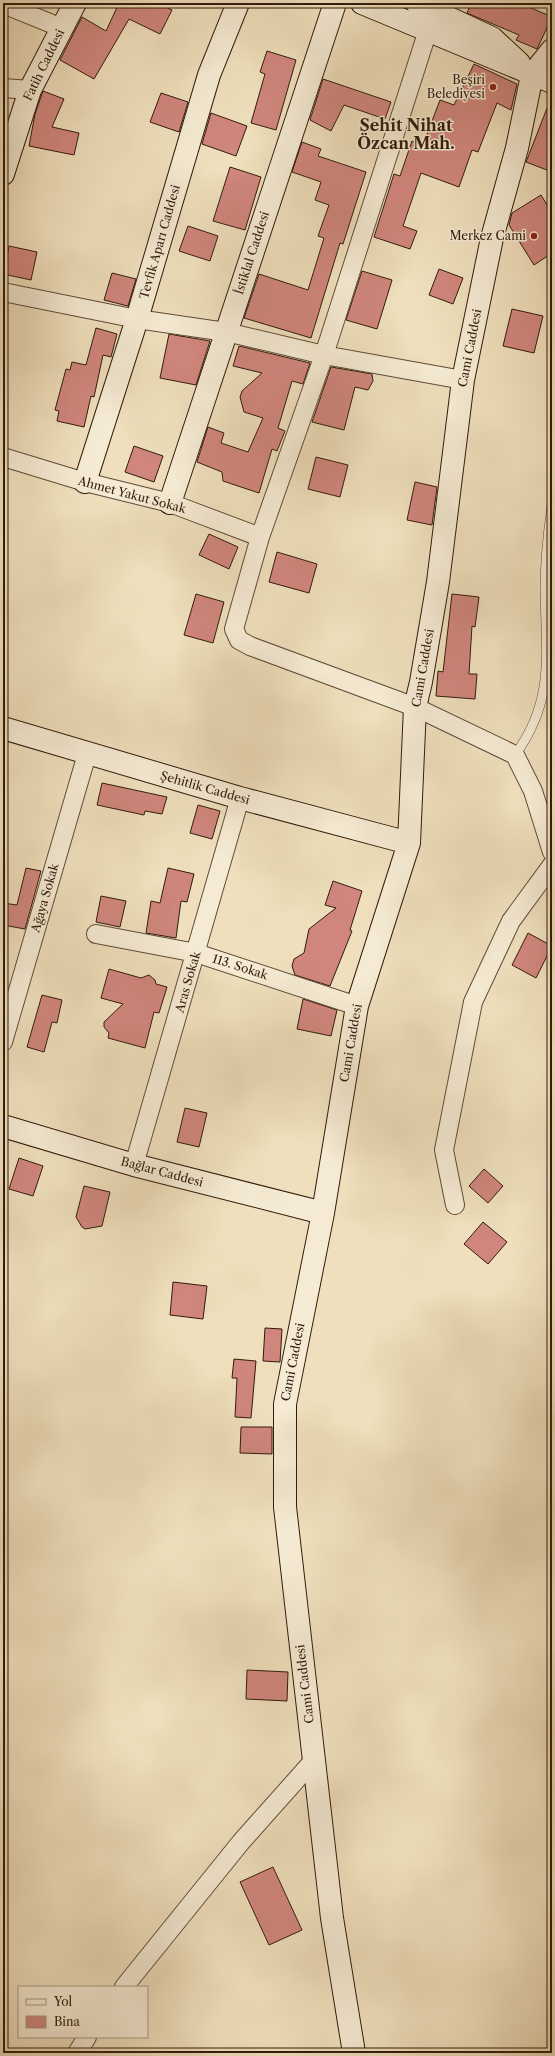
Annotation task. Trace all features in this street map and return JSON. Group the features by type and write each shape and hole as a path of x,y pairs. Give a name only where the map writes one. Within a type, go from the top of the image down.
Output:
{"street":[{"name":"Fatih Caddesi","path":"3,174 30,90 74,3"},
{"name":"Tevfik Aparı Caddesi","path":"84,482 137,319 209,75 238,3"},
{"name":"İstiklal Caddesi","path":"170,504 335,3"},
{"path":"362,3 542,78"},
{"path":"3,4 62,28"},
{"path":"542,78 492,38 427,5 428,30 324,355 260,537 234,629 239,640 250,646 415,707 515,755 533,791 552,852"},
{"name":"Cami Caddesi","path":"354,2053 332,1918 285,1507 285,1404 322,1213 357,1006 409,843 415,707 421,682 438,582 463,380 492,238 517,148 552,50"},
{"path":"3,88 30,90"},
{"path":"3,292 137,319 226,332 324,355 463,380"},
{"name":"Ahmet Yakut Sokak","path":"3,457 84,482 170,504 260,537"},
{"name":"Şehitlik Caddesi","path":"3,728 240,798 409,843"},
{"name":"Ağaya Sokak","path":"3,1042 87,754"},
{"name":"Aras Sokak","path":"134,1165 240,798"},
{"path":"455,1205 444,1150 473,1002 511,921 552,865"},
{"name":"113. Sokak","path":"96,934 196,953 357,1006"},
{"name":"Bağlar Caddesi","path":"3,1126 134,1165 322,1213"},
{"path":"125,1986 241,1842 314,1760"},
{"path":"77,2053 86,2038"}],"lane":[{"path":"515,755 524,745 538,723 549,686 545,588 546,544 552,505"}],"building":[{"path":"119,3 157,3 172,10 160,34 129,19 94,79 60,60 82,17 106,31"},
{"path":"471,3 520,3 552,17 537,49 516,40 519,35 467,13"},
{"path":"267,51 296,60 276,130 251,123 265,74 260,72"},
{"path":"474,64 517,84 511,110 497,103 478,152 472,150 459,187 421,173 403,226 417,231 410,249 374,237 394,174 400,176 412,141 423,145 440,100 454,105"},
{"path":"323,79 391,102 385,119 344,105 331,131 310,120"},
{"path":"43,91 64,99 52,127 79,133 74,155 29,146 35,114"},
{"path":"161,93 188,102 179,132 150,122"},
{"path":"551,98 552,99 552,172 526,162"},
{"path":"211,113 247,126 236,156 202,144"},
{"path":"302,142 321,149 318,156 366,172 343,244 340,243 311,338 244,318 259,274 308,290 324,238 318,236 329,205 315,200 321,182 292,172"},
{"path":"230,167 261,177 245,230 213,221"},
{"name":"Merkez Cami","path":"541,195 552,213 552,253 534,265 509,225 512,213"},
{"path":"188,226 218,236 210,261 179,251"},
{"path":"9,246 37,252 31,280 3,274"},
{"path":"439,269 463,278 453,304 429,295"},
{"path":"362,271 392,280 377,329 346,320"},
{"path":"112,273 136,279 128,306 104,300"},
{"path":"512,309 543,316 534,353 503,346"},
{"path":"96,328 117,334 111,357 103,355 94,397 91,396 84,427 57,421 59,411 55,410 66,369 70,370 72,362 86,365"},
{"path":"169,334 210,341 196,385 160,378"},
{"path":"239,346 310,363 303,384 292,381 278,428 285,431 277,451 272,449 259,493 223,481 222,472 197,462 208,427 224,433 221,443 248,452 263,418 244,412 240,397 242,391 262,373 233,366"},
{"path":"331,367 372,374 373,381 368,390 355,387 344,430 312,422"},
{"path":"134,446 163,456 154,482 125,472"},
{"path":"316,457 348,465 340,497 308,489"},
{"path":"415,482 437,487 432,525 407,520"},
{"path":"209,534 238,547 229,569 199,555"},
{"path":"277,552 317,564 309,593 269,582"},
{"path":"196,594 224,602 213,643 184,635"},
{"path":"452,594 479,597 475,627 472,626 469,674 477,674 475,699 436,696 438,671 443,672"},
{"path":"102,783 167,797 162,814 145,811 144,815 97,805"},
{"path":"198,805 220,811 212,839 190,833"},
{"path":"26,868 41,871 25,929 3,925 3,903 17,905"},
{"path":"168,868 194,874 187,902 181,901 176,938 146,933 151,901 160,903"},
{"path":"333,881 362,891 350,930 352,931 330,986 295,975 292,966 294,959 304,953 309,929 336,908 325,905"},
{"path":"101,896 126,901 120,927 96,922"},
{"path":"528,933 552,946 536,978 512,965"},
{"path":"109,969 141,978 149,975 155,980 156,984 167,987 159,1013 154,1012 145,1048 108,1038 109,1033 104,1027 104,1022 123,1004 101,998"},
{"path":"42,995 62,1000 57,1023 52,1022 44,1052 27,1047"},
{"path":"303,999 337,1010 331,1036 297,1029"},
{"path":"185,1108 207,1113 199,1147 177,1142"},
{"path":"19,1158 43,1166 33,1196 9,1189"},
{"path":"484,1169 503,1186 488,1203 469,1186"},
{"path":"84,1186 110,1192 102,1226 85,1229 76,1217"},
{"path":"483,1222 507,1242 488,1264 464,1244"},
{"path":"173,1282 207,1286 203,1319 170,1315"},
{"path":"265,1328 282,1329 280,1362 263,1361"},
{"path":"234,1359 256,1361 251,1418 235,1417 237,1378 232,1378"},
{"path":"241,1427 272,1427 272,1454 240,1453"},
{"path":"247,1670 288,1672 287,1701 246,1699"},
{"path":"273,1867 302,1930 269,1945 240,1882"}],"place":[{"name":"Beşiri Belediyesi","path":"493,87"},
{"name":"Merkez Cami","path":"534,236"}],"district":[{"name":"Şehit Nihat Özcan Mah.","path":"406,134"}]}
